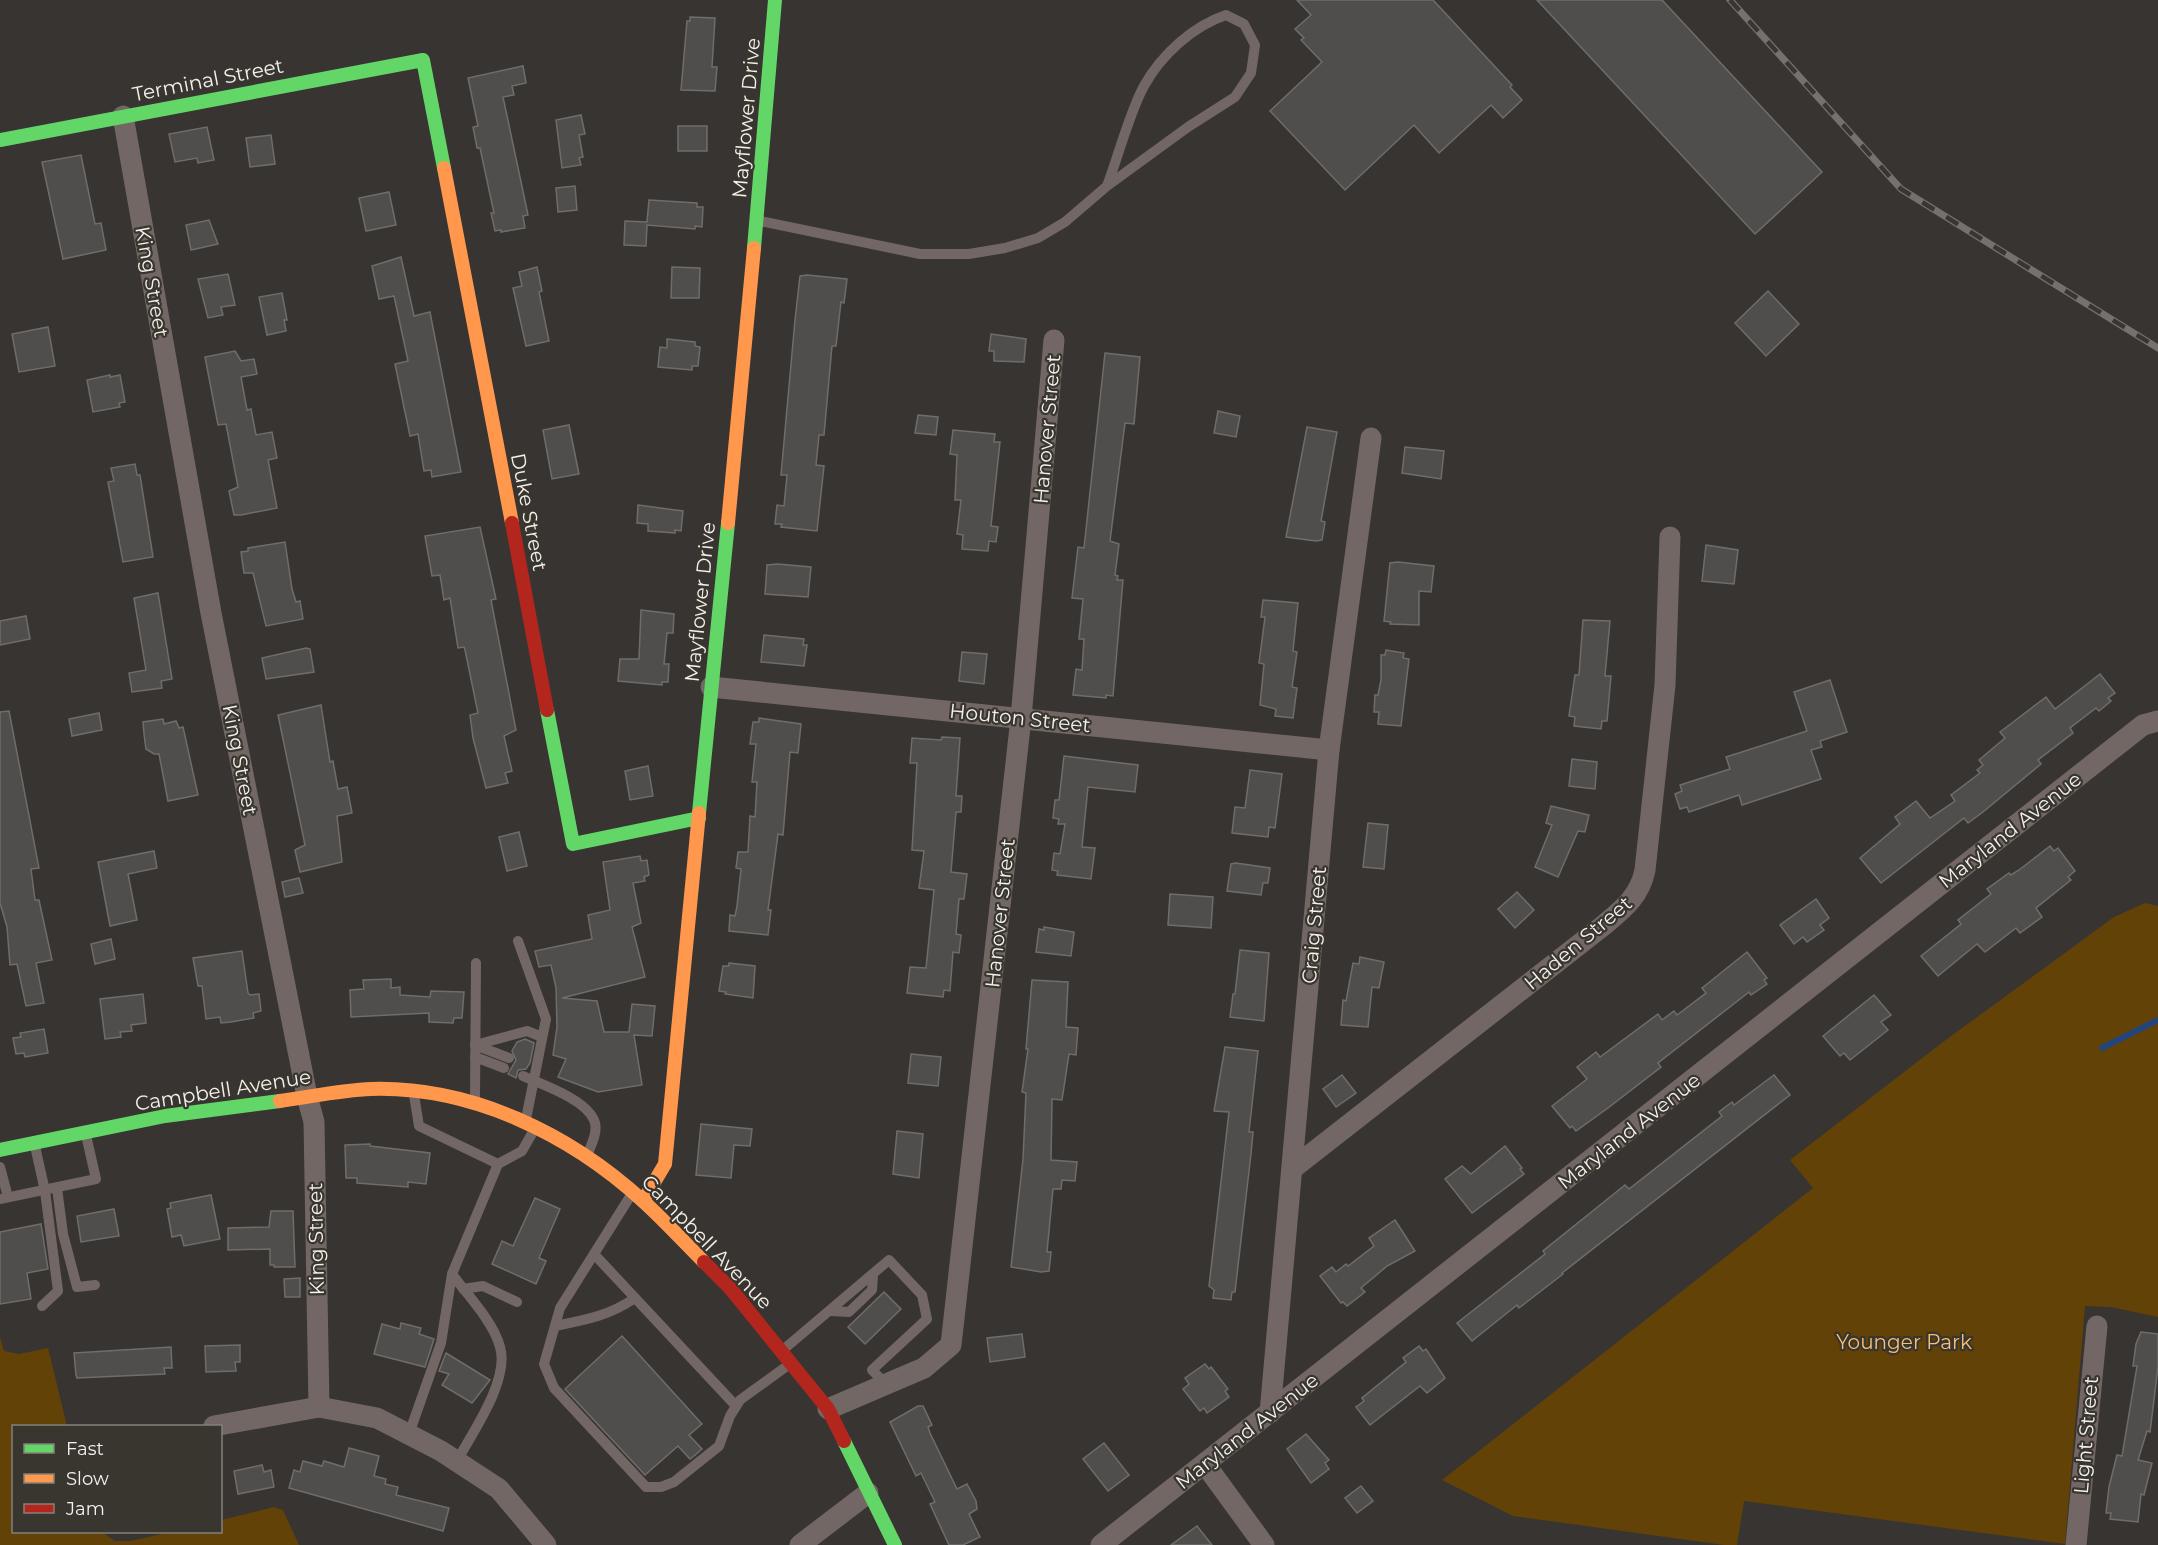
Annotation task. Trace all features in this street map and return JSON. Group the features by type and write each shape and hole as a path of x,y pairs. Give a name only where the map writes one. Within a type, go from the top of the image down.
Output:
{"street":[{"name":"Mayflower Drive","path":"638,1197 666,1164 757,221 775,0"},
{"name":"Terminal Street","path":"0,140 423,60"},
{"name":"Duke Street","path":"423,60 573,844 699,818"},
{"name":"King Street","path":"123,116 211,613 314,1122 319,1407"},
{"name":"Hanover Street","path":"828,1409 924,1368 951,1345 1021,718 1054,340"},
{"name":"Craig Street","path":"1270,1413 1329,750 1371,438"},
{"name":"Haden Street","path":"1292,1169 1604,925 1635,897 1643,882 1645,870 1665,685 1670,537"},
{"name":"Houton Street","path":"711,687 1329,750"},
{"name":"Maryland Avenue","path":"1101,1545 2143,725 2158,720"},
{"name":"Campbell Avenue","path":"0,1150 165,1116 371,1089 444,1094 475,1101 530,1125 586,1159 638,1197 730,1288 828,1409 895,1545"},
{"name":"Light Street","path":"2076,1545 2097,1326"},
{"path":"220,1425 319,1407 377,1418 457,1461 499,1489 546,1545"},
{"path":"1205,1464 1264,1545"},
{"path":"800,1545 868,1493"}],"lane":[{"path":"757,221 920,254 969,254 1005,248 1038,238 1065,222 1107,186 1188,126 1235,97 1251,73 1255,56 1255,45 1244,24 1226,15 1207,21 1179,41 1144,86 1107,186"},
{"path":"409,1434 441,1343 452,1274 498,1164 522,1151 530,1125 530,1073 546,1019 518,941"},
{"path":"475,1101 476,963"},
{"path":"475,1045 526,1031 542,1037"},
{"path":"475,1045 506,1063 475,1057"},
{"path":"530,1073 577,1101 594,1119 596,1131 586,1159"},
{"path":"414,1091 419,1126 498,1164"},
{"path":"0,1167 4,1198 96,1179 86,1132"},
{"path":"34,1143 45,1191 58,1291 42,1306"},
{"path":"57,1188 63,1234 77,1287 95,1285"},
{"path":"638,1197 594,1254 560,1308 544,1364 554,1388 646,1487 661,1487 674,1482 719,1446 740,1400 791,1363"},
{"path":"594,1254 736,1406"},
{"path":"782,1352 889,1260 922,1295 927,1319 872,1370 886,1384"},
{"path":"452,1274 486,1321 501,1348 499,1382 457,1461"},
{"path":"463,1289 483,1286 517,1302"},
{"path":"555,1326 594,1319 615,1311 635,1298"}],"green space":[{"name":"Younger Park","path":"2145,903 2158,906 2158,1317 2111,1307 2085,1306 2065,1544 1744,1501 1737,1545 1724,1545 1513,1516 1442,1480 1813,1188 1790,1160 1943,1042 2114,917"},
{"path":"0,1337 4,1351 19,1354 48,1348 67,1425 12,1425 12,1533 103,1533 115,1541 130,1541 166,1533 222,1533 222,1520 274,1507 283,1510 299,1545 0,1545"}],"building":[{"path":"1297,0 1433,0 1512,85 1510,87 1522,100 1503,118 1491,105 1439,153 1414,125 1345,190 1270,111 1322,62 1301,40 1304,38 1295,29 1311,15"},
{"path":"1537,0 1662,0 1822,172 1755,234"},
{"path":"690,17 715,18 712,67 717,67 715,91 681,90 687,21 690,21"},
{"path":"523,66 526,83 512,86 514,95 503,97 528,215 523,216 525,228 501,232 501,230 495,231 491,213 494,213 480,148 477,148 473,127 478,126 468,78"},
{"path":"581,115 585,134 579,135 583,157 579,158 581,165 562,168 556,120"},
{"path":"678,126 707,126 707,151 678,151"},
{"path":"207,127 214,160 198,163 197,158 175,162 169,134"},
{"path":"271,135 275,164 250,167 246,138"},
{"path":"81,155 95,224 101,223 106,250 63,259 42,162"},
{"path":"575,186 577,210 558,212 556,188"},
{"path":"389,192 396,225 366,231 359,198"},
{"path":"649,200 697,203 697,207 703,207 702,227 695,226 695,229 647,225 646,246 624,245 625,221 647,222"},
{"path":"209,220 218,244 191,250 186,225"},
{"path":"401,257 414,316 430,312 461,472 432,477 431,470 424,471 418,434 410,436 395,364 408,361 394,296 379,299 372,266"},
{"path":"537,267 542,291 539,292 549,341 526,346 513,288 522,286 519,272"},
{"path":"672,267 700,268 699,298 671,298"},
{"path":"228,274 235,305 221,307 223,315 208,318 198,279"},
{"path":"800,276 847,279 844,303 841,302 836,346 832,346 824,435 819,435 816,465 824,466 817,531 781,527 782,524 775,524 777,505 784,506 787,475 781,475"},
{"path":"1768,291 1799,324 1766,356 1735,323"},
{"path":"282,293 287,320 284,320 286,331 267,335 259,297"},
{"path":"48,327 55,366 19,372 12,334"},
{"path":"991,334 1026,339 1024,362 994,361 994,351 989,351"},
{"path":"667,339 695,342 695,346 700,347 698,366 692,366 692,370 658,367 660,347 667,348"},
{"path":"235,351 241,361 254,359 257,374 241,377 247,410 251,409 256,435 272,432 277,458 268,460 277,508 241,515 234,515 229,491 238,487 226,424 218,425 205,357"},
{"path":"1105,353 1140,357 1134,424 1125,423 1110,541 1119,544 1115,575 1118,576 1117,580 1123,580 1113,696 1106,695 1106,698 1073,695 1076,669 1082,670 1084,639 1079,639 1083,599 1072,598 1078,547 1084,548"},
{"path":"110,375 110,377 120,375 125,402 119,403 120,407 93,412 87,380"},
{"path":"1218,411 1240,416 1236,437 1214,433"},
{"path":"918,415 938,417 936,435 915,433"},
{"path":"569,425 579,474 552,479 543,430"},
{"path":"1307,427 1337,432 1321,521 1325,522 1322,540 1316,541 1286,537"},
{"path":"953,430 995,434 994,442 1000,442 991,526 998,527 996,542 989,541 988,551 962,549 963,535 957,534 961,500 955,500 957,455 950,454"},
{"path":"1405,447 1444,451 1441,479 1402,473"},
{"path":"135,464 137,475 140,475 153,557 123,562 108,482 114,481 111,468"},
{"path":"638,505 683,511 681,531 675,530 675,533 648,531 648,524 637,523"},
{"path":"480,527 496,599 491,600 516,730 504,736 512,771 505,773 508,783 486,788 473,738 470,715 478,713 465,650 464,647 458,648 450,598 444,600 440,575 432,576 425,536"},
{"path":"285,542 292,589 296,602 300,601 303,619 266,626 253,573 244,573 241,552 248,551 248,548"},
{"path":"1706,545 1738,550 1734,584 1702,581"},
{"path":"1390,563 1434,566 1431,592 1419,591 1419,625 1390,624 1391,622 1384,621"},
{"path":"767,565 811,567 808,597 765,594"},
{"path":"158,593 172,679 161,681 162,688 132,692 129,673 146,670 134,598"},
{"path":"1263,600 1298,603 1293,651 1297,652 1292,687 1297,688 1293,718 1275,716 1276,709 1260,705 1264,664 1259,663 1265,617 1261,617"},
{"path":"641,610 674,614 673,633 667,633 664,664 669,664 668,682 662,682 662,685 618,681 620,659 639,659"},
{"path":"26,616 30,639 0,645 0,621"},
{"path":"1583,620 1610,621 1605,676 1611,676 1607,721 1602,721 1601,729 1574,726 1575,717 1569,716 1575,675 1579,675"},
{"path":"764,635 804,639 803,645 807,645 804,666 761,662"},
{"path":"310,649 314,672 266,679 262,658"},
{"path":"1386,650 1404,653 1403,658 1409,659 1401,726 1378,724 1379,712 1374,712 1375,695 1378,695 1381,680 1381,655 1385,655"},
{"path":"962,652 987,654 984,684 959,681"},
{"path":"2100,674 2115,693 2108,698 2111,701 2099,711 2096,708 2070,728 2073,733 2038,760 2041,764 1983,812 1968,823 1964,818 1881,883 1860,858 1900,824 1895,817 1916,801 1930,818 1955,801 1951,795 1980,773 1977,770 1983,765 1979,760 2005,738 2000,732 2046,697 2055,709"},
{"path":"1830,680 1847,732 1820,741 1822,747 1811,750 1821,779 1742,805 1739,795 1689,812 1687,807 1680,809 1675,794 1682,791 1680,785 1730,769 1726,757 1807,731 1794,692"},
{"path":"321,705 330,762 333,761 338,789 347,787 352,813 337,816 342,862 300,872 295,850 305,845 278,715"},
{"path":"9,711 39,868 31,869 35,900 39,900 52,960 36,963 44,1003 26,1006 17,964 10,965 7,927 0,903 0,712"},
{"path":"99,713 102,730 72,736 69,719"},
{"path":"759,718 801,724 798,753 790,752 783,835 778,834 768,910 771,910 768,935 729,931 730,915 735,916 737,906 741,869 736,868 738,852 748,852 750,816 755,817 757,782 752,782 756,744 750,744 753,722 759,722"},
{"path":"163,719 164,724 176,721 179,728 183,727 198,795 168,801 159,754 146,749 143,722"},
{"path":"942,737 960,738 956,796 962,796 961,812 956,812 951,872 967,874 964,899 959,899 956,934 961,935 959,953 953,952 950,991 944,990 943,997 907,993 910,967 926,968 934,890 919,888 924,851 912,850 917,763 910,763 912,738 941,740"},
{"path":"1064,756 1138,765 1135,792 1088,787 1082,847 1095,848 1091,879 1057,875 1058,871 1052,870 1054,853 1060,854 1065,824 1058,824 1059,819 1053,818 1055,800 1059,800"},
{"path":"1572,759 1597,762 1595,789 1569,786"},
{"path":"648,766 653,796 630,800 625,771"},
{"path":"1250,770 1282,774 1275,828 1269,827 1268,837 1232,833 1235,807 1245,808"},
{"path":"1551,806 1589,815 1585,832 1578,831 1558,877 1535,867 1552,825 1546,823"},
{"path":"1368,823 1388,825 1384,869 1363,867"},
{"path":"519,832 527,866 507,871 499,837"},
{"path":"2050,846 2054,851 2058,848 2075,871 2068,877 2071,880 2036,908 2042,917 2020,933 2016,928 1985,952 1977,944 1938,976 1921,956 1961,924 1958,920 1991,894 1987,889 2009,873 2011,875 2019,870"},
{"path":"154,851 157,868 128,874 137,920 110,926 98,862"},
{"path":"640,856 641,861 647,860 649,875 644,877 645,881 633,883 641,923 632,927 645,977 562,998 597,1001 604,1032 629,1032 632,1004 655,1006 652,1036 634,1035 642,1085 598,1092 558,1077 566,1059 553,1055 557,1027 556,988 551,965 539,967 535,951 592,939 588,915 610,910 603,862"},
{"path":"1231,864 1270,868 1268,883 1263,883 1261,895 1227,891"},
{"path":"299,878 303,893 285,897 282,882"},
{"path":"1517,892 1534,910 1515,928 1498,909"},
{"path":"1170,894 1213,897 1211,928 1168,925"},
{"path":"1816,899 1829,918 1820,925 1824,930 1807,942 1803,937 1794,944 1780,925"},
{"path":"1044,927 1074,932 1071,956 1036,952 1039,929 1044,930"},
{"path":"111,939 115,959 95,964 91,944"},
{"path":"1240,950 1269,953 1264,1021 1230,1017"},
{"path":"242,951 248,993 250,995 259,994 261,1011 253,1013 254,1018 231,1022 221,1023 220,1017 206,1019 202,986 198,986 193,958"},
{"path":"1747,952 1767,978 1764,980 1767,984 1751,995 1749,992 1658,1063 1661,1067 1608,1108 1576,1131 1572,1126 1570,1128 1552,1106 1587,1079 1577,1067 1596,1052 1600,1057 1658,1014 1662,1020 1674,1011 1677,1015 1706,993 1702,988"},
{"path":"1360,957 1384,962 1379,988 1372,987 1368,1027 1341,1025 1343,1000 1346,1001 1353,963 1359,964"},
{"path":"729,963 755,966 753,998 719,991 723,966 729,966"},
{"path":"391,979 391,988 400,987 400,995 430,997 431,991 464,992 462,1018 454,1018 453,1023 429,1022 429,1013 351,1017 350,990 364,989 363,980"},
{"path":"1032,980 1068,982 1066,1027 1078,1028 1076,1055 1069,1054 1062,1100 1052,1099 1051,1160 1077,1162 1075,1181 1062,1180 1061,1189 1053,1189 1047,1252 1051,1252 1049,1271 1041,1272 1011,1267 1023,1159 1026,1093 1022,1092 1028,1049 1026,1049"},
{"path":"143,994 146,1023 131,1025 132,1031 120,1032 121,1037 105,1039 100,999"},
{"path":"1874,995 1891,1015 1881,1022 1888,1030 1850,1060 1844,1053 1840,1056 1823,1036"},
{"path":"44,1029 48,1053 25,1057 24,1053 16,1054 13,1038 21,1037 20,1033"},
{"path":"525,1039 534,1043 530,1063 526,1069 518,1070 516,1078 508,1074 516,1060 512,1051 517,1042"},
{"path":"1225,1047 1258,1051 1249,1132 1253,1132 1251,1154 1235,1292 1232,1292 1231,1300 1213,1298 1214,1290 1209,1286 1229,1112 1214,1111"},
{"path":"911,1054 941,1057 938,1086 908,1083"},
{"path":"1342,1075 1356,1093 1336,1107 1323,1089"},
{"path":"1774,1075 1790,1095 1563,1274 1519,1308 1517,1305 1472,1341 1457,1323 1545,1254 1543,1251 1625,1185 1629,1189 1722,1116 1719,1112 1732,1102 1734,1105"},
{"path":"701,1124 752,1129 750,1146 734,1145 731,1178 696,1175"},
{"path":"897,1131 923,1134 919,1178 893,1174"},
{"path":"370,1144 370,1146 430,1153 426,1184 408,1182 408,1187 357,1183 357,1178 346,1178 345,1145"},
{"path":"1505,1146 1524,1174 1472,1213 1445,1179 1462,1166 1471,1174"},
{"path":"211,1195 220,1239 184,1246 181,1235 172,1237 167,1209 171,1208 170,1203"},
{"path":"535,1198 560,1209 539,1258 546,1261 536,1284 492,1264 502,1241 513,1246"},
{"path":"114,1209 119,1236 81,1242 77,1216"},
{"path":"271,1211 293,1211 295,1267 270,1265 270,1249 228,1250 228,1228 269,1227"},
{"path":"1395,1220 1415,1251 1387,1266 1361,1288 1365,1292 1347,1306 1341,1303 1320,1276 1332,1267 1336,1272 1346,1264 1348,1266 1374,1246 1369,1238"},
{"path":"41,1224 48,1269 27,1273 31,1299 0,1304 0,1232"},
{"path":"300,1278 300,1297 285,1297 284,1279"},
{"path":"884,1292 901,1309 865,1344 848,1327"},
{"path":"401,1323 421,1328 419,1334 434,1339 425,1367 374,1354 382,1324 400,1329"},
{"path":"2141,1332 2158,1334 2158,1367 2150,1432 2147,1431 2138,1460 2152,1463 2144,1495 2141,1494 2138,1522 2110,1519 2111,1513 2106,1513 2109,1487 2117,1455 2122,1456 2137,1366 2133,1366 2136,1344"},
{"path":"1022,1334 1025,1357 990,1362 987,1338"},
{"path":"622,1336 702,1424 689,1435 702,1449 690,1459 678,1446 645,1475 565,1389"},
{"path":"240,1345 240,1362 235,1362 236,1371 206,1372 205,1346"},
{"path":"1419,1346 1423,1351 1426,1349 1445,1378 1427,1393 1420,1386 1370,1425 1356,1407 1364,1401 1362,1398 1406,1362 1403,1358"},
{"path":"171,1347 172,1368 164,1368 165,1374 77,1378 76,1375 74,1353"},
{"path":"446,1353 490,1380 472,1403 442,1385 449,1374 439,1371"},
{"path":"1205,1364 1209,1369 1211,1367 1228,1389 1225,1391 1229,1397 1207,1413 1204,1408 1200,1411 1183,1389 1189,1384 1185,1378"},
{"path":"918,1406 923,1406 932,1425 928,1427 930,1433 957,1489 967,1484 976,1501 977,1509 969,1514 980,1537 963,1545 949,1545 930,1504 935,1502 921,1473 916,1476 890,1422"},
{"path":"1306,1434 1329,1460 1325,1463 1329,1469 1311,1483 1287,1449"},
{"path":"1104,1443 1129,1475 1108,1491 1083,1459"},
{"path":"349,1448 379,1456 374,1476 386,1479 385,1484 398,1487 396,1495 449,1508 443,1531 289,1488 294,1470 300,1472 303,1461 322,1466 324,1461 344,1467"},
{"path":"262,1465 264,1472 271,1470 274,1487 238,1494 234,1471"},
{"path":"1361,1486 1373,1501 1357,1513 1345,1498"},
{"path":"1197,1526 1212,1545 1171,1545"}],"waterway":[{"path":"2102,1048 2158,1020"}],"railway":[{"path":"1730,0 1901,189 2158,348"}],"traffic: fast":[{"path":"754,248 775,0"},
{"path":"0,140 423,60 444,168"},
{"path":"699,813 728,523"},
{"path":"547,710 573,844 699,818"},
{"path":"0,1150 165,1116 280,1101"},
{"path":"844,1441 895,1545"}],"traffic: slow":[{"path":"444,168 512,523"},
{"path":"728,523 754,248"},
{"path":"643,1201 665,1164 699,813"},
{"path":"280,1101 371,1089 408,1090 482,1105 551,1135 584,1155 651,1208 704,1262"}],"traffic: jam":[{"path":"512,523 547,710"},
{"path":"704,1262 730,1288 828,1409 844,1441"}]}
